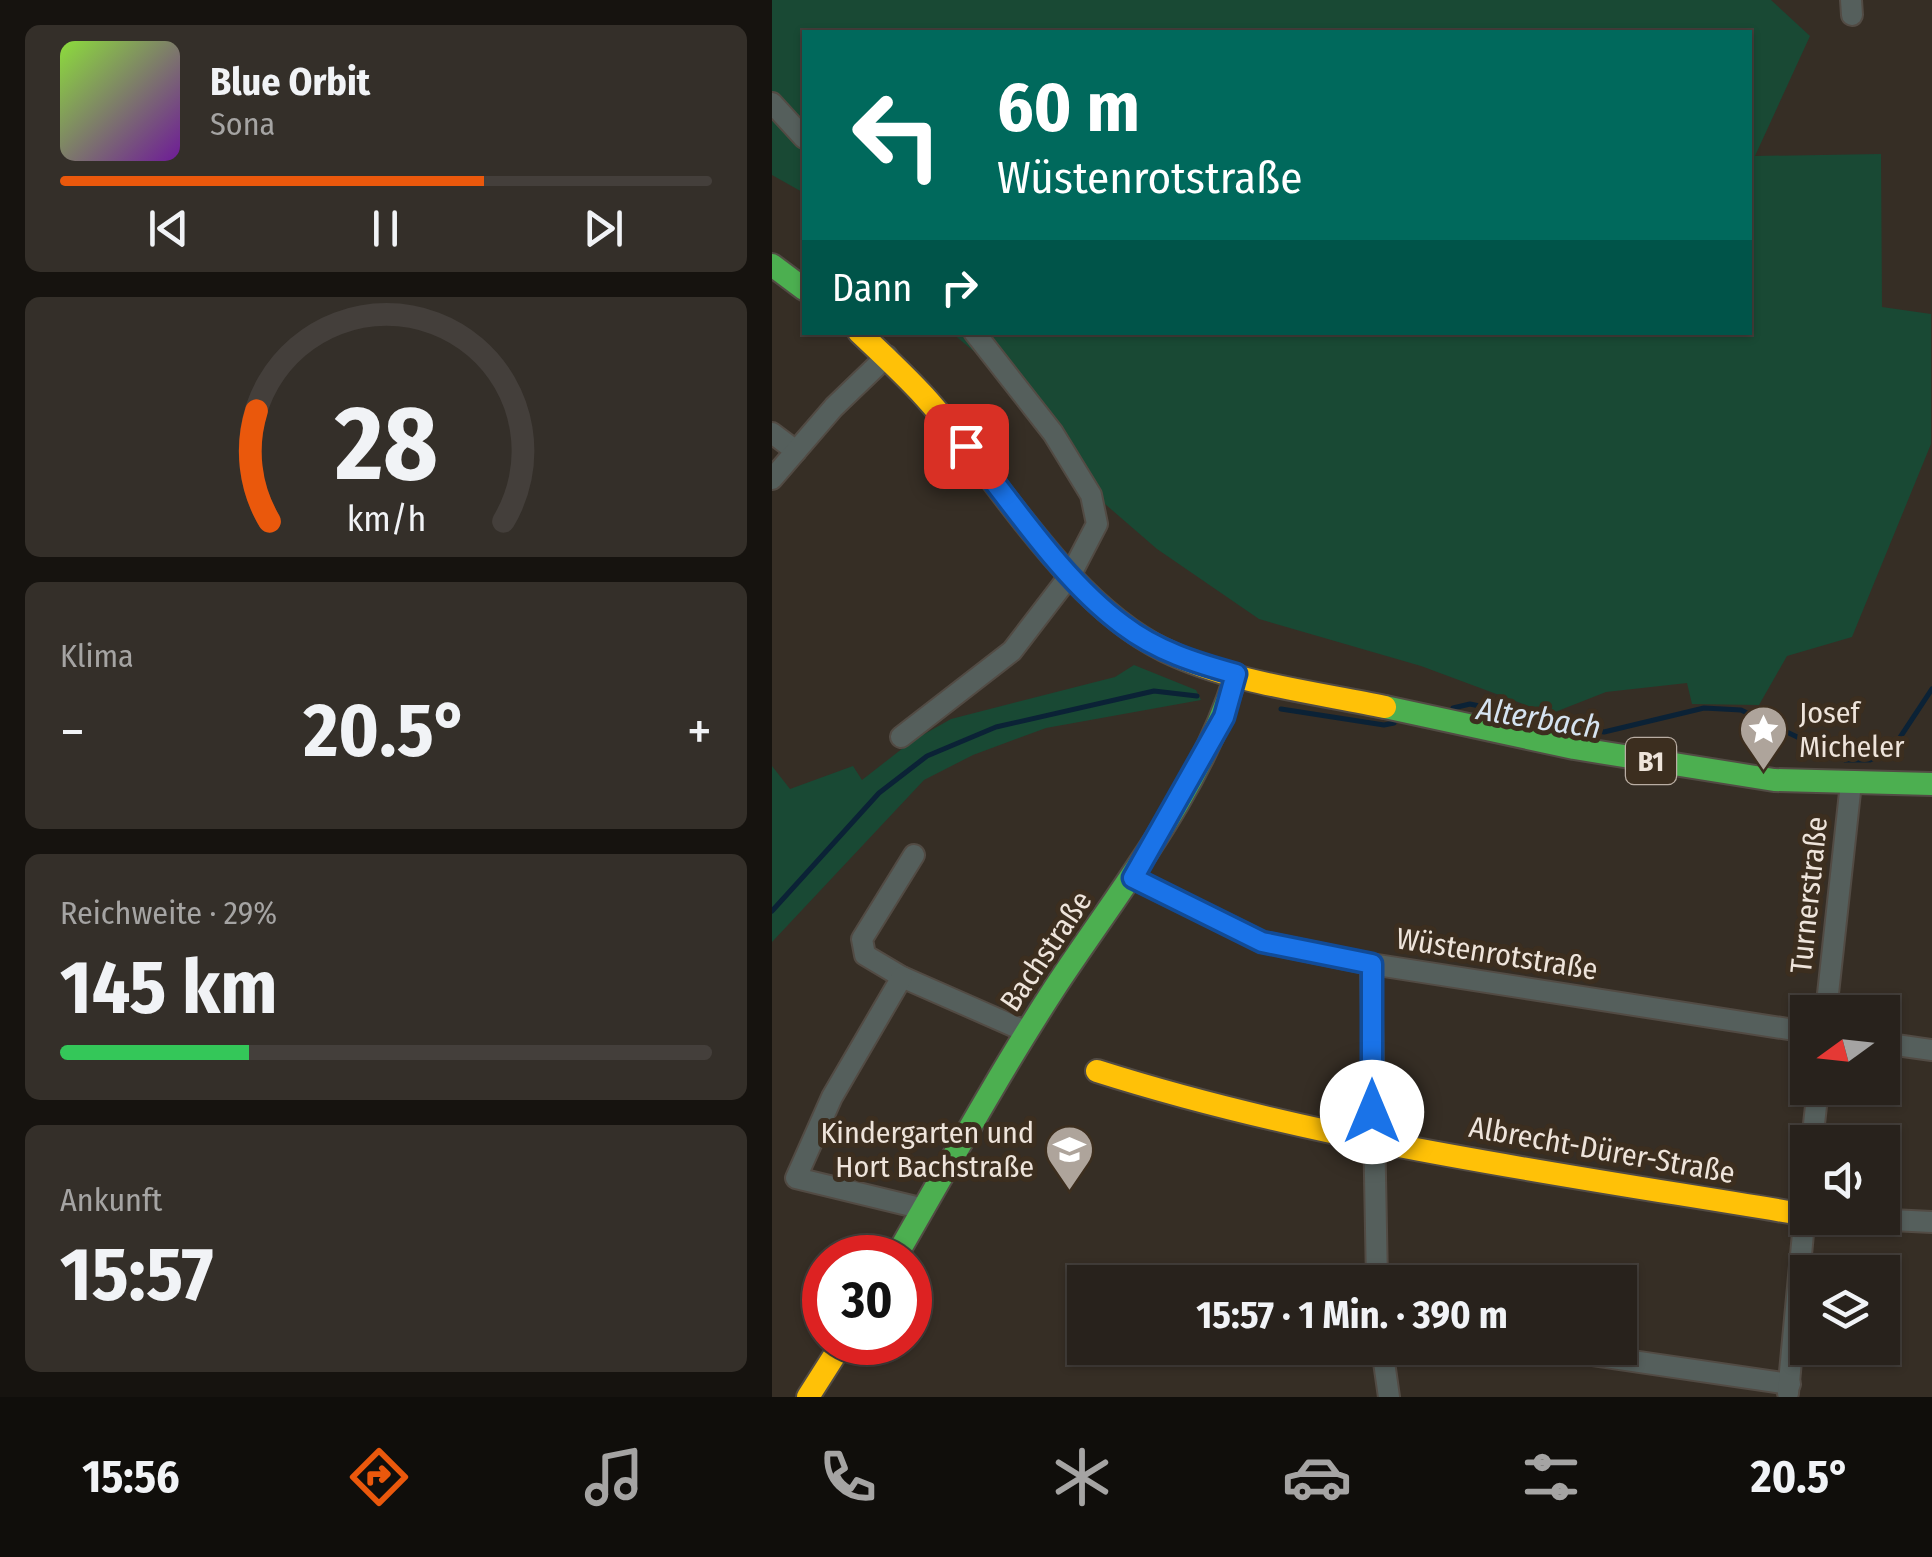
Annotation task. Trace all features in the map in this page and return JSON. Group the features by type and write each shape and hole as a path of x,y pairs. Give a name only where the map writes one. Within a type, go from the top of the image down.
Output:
{"street":[{"path":"772,103 802,136"},
{"path":"772,264 802,287"},
{"name":"B1","path":"862,335 886,356 1071,574 1122,625 1164,650 1236,674 1692,768 1774,780 1932,784"},
{"path":"901,737 1012,651 1071,574 1097,524 1091,495 1054,433 976,335"},
{"path":"772,479 886,356"},
{"path":"772,433 796,451"},
{"name":"Bachstraße","path":"909,1235 1027,1032 1133,878 1224,717 1236,674"},
{"name":"Turnerstraße","path":"1828,995 1852,784"},
{"path":"914,855 862,938 865,955 902,977 1027,1032"},
{"name":"Wüstenrotstraße","path":"1133,878 1262,942 1372,964 1790,1029"},
{"path":"1372,964 1376,1265"},
{"path":"902,977 832,1097 796,1178 924,1209"},
{"path":"1900,1046 1932,1050"},
{"name":"Albrecht-Dürer-Straße","path":"1097,1071 1176,1096 1372,1141 1790,1205"},
{"path":"1900,1220 1932,1222"},
{"path":"1637,1364 1789,1391 1803,1235"},
{"path":"808,1397 828,1365"},
{"path":"1384,1365 1389,1397"}],"green space":[{"path":"772,0 1771,0 1810,36 1755,156 1881,154 1882,307 1931,314 1931,444 1852,637 1787,656 1759,705 1692,704 1687,683 1606,692 1550,714 1421,666 1259,619 1157,549 1075,478 1008,380 954,335 1752,335 1752,30 802,30 802,192 772,175"},
{"path":"1134,665 1196,690 1201,700 1046,728 973,755 924,780 772,942 772,766 790,789 853,766 862,780 912,741 951,719 1115,677"}],"waterway":[{"name":"Alterbach","path":"1453,708 1470,704 1604,732 1704,708 1741,710 1845,760 1870,760 1891,751 1932,689"},
{"name":"Alterbach","path":"772,911 879,793 927,756 996,727 1154,691 1197,696"},
{"name":"Alterbach","path":"1281,709 1384,725 1394,723"}],"traffic: fast":[{"path":"772,265 802,288"},
{"path":"908,1235 1033,1022 1180,800 1236,675"},
{"path":"1385,707 1574,748 1774,780 1932,784"}],"traffic: slow":[{"path":"862,335 924,396 1064,570 1129,629 1164,650 1217,671 1385,707"},
{"path":"1097,1071 1184,1097 1360,1138 1790,1212"},
{"path":"808,1397 828,1365"}],"place":[{"name":"Josef Micheler","path":"1764,772"},
{"name":"Kindergarten und Hort Bachstraße","path":"1069,1192"}],"route":[{"path":"966,446 1071,574 1122,625 1164,650 1236,674 1224,717 1133,878 1262,942 1372,964 1372,1112"}]}
